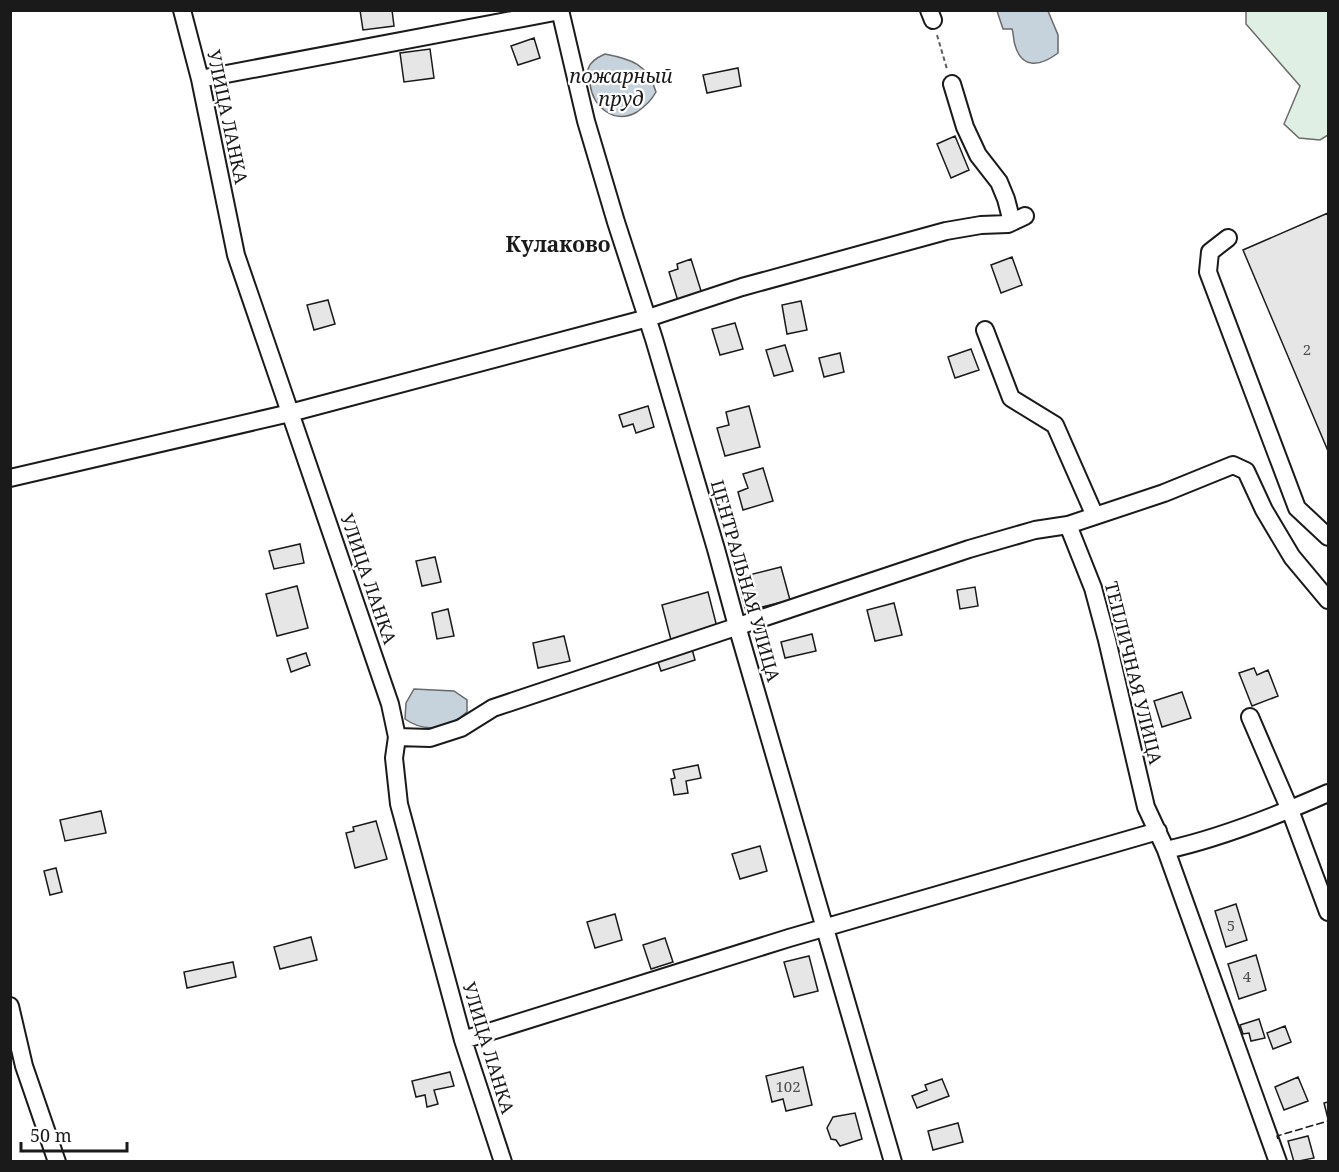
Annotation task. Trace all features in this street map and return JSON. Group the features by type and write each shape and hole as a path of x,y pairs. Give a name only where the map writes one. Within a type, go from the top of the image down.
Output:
{"street":[{"name":"УЛИЦА ЛАНКА","path":"182,10 200,79 236,255 390,704 397,737 394,758 399,804 463,1040 503,1161"},
{"path":"200,79 560,11"},
{"name":"ЦЕНТРАЛЬНАЯ УЛИЦА","path":"560,11 586,122 648,318 893,1161"},
{"path":"10,478 290,413 648,318 742,287 946,231 1019,219 1006,199 999,182 978,155 965,127 952,84"},
{"path":"1228,238 1210,252 1208,272 1297,508 1329,537"},
{"path":"986,330 1011,398 1055,425 1095,516"},
{"path":"397,737 430,738 451,732 493,708 969,549 1035,530 1068,525 1164,493 1233,465 1246,471 1264,510 1292,557 1329,600"},
{"name":"ТЕПЛИЧНАЯ УЛИЦА","path":"1068,525 1094,588 1146,807 1166,850 1278,1161"},
{"path":"1250,717 1290,810 1329,912"},
{"path":"1166,850 1190,845 1290,810 1329,793"},
{"path":"463,1040 825,928 1158,831"},
{"path":"10,1006 24,1066 57,1161"}],"path":[{"path":"931,15 952,84"}],"green space":[{"path":"1246,11 1328,11 1328,135 1320,140 1299,138 1284,124 1300,86 1246,24"}],"water":[{"path":"997,11 1048,11 1058,35 1058,53 1039,63 1022,59 1015,45 1012,29 1003,29"},
{"name":"пожарный пруд","path":"605,54 637,64 653,83 656,92 637,112 629,115 613,115 606,112 595,100 588,69 592,62"},
{"path":"414,689 454,691 467,700 467,712 453,722 437,727 429,728 413,724 405,719 406,703"}],"building":[{"path":"360,10 392,10 394,26 363,30"},
{"path":"534,38 540,58 518,65 511,46"},
{"path":"430,49 434,78 404,82 400,53"},
{"path":"738,68 741,86 707,93 703,75"},
{"path":"955,136 969,170 951,178 937,144"},
{"path":"1328,213 1328,451 1243,250"},
{"path":"1012,257 1022,285 1001,293 991,265"},
{"path":"691,259 702,294 678,301 669,272 678,269 677,264"},
{"path":"328,300 335,324 314,330 307,305"},
{"path":"801,301 807,330 787,334 782,305"},
{"path":"735,323 743,349 720,355 712,329"},
{"path":"785,345 793,371 774,376 766,350"},
{"path":"971,349 979,370 955,378 948,357"},
{"path":"840,353 844,372 824,377 819,358"},
{"path":"648,406 654,427 636,433 633,424 623,427 619,415"},
{"path":"749,406 760,447 725,456 717,428 729,425 726,412"},
{"path":"763,468 773,501 743,510 738,492 748,488 743,474"},
{"path":"300,544 304,563 274,569 269,551"},
{"path":"435,557 441,582 422,586 416,561"},
{"path":"781,567 790,600 746,611 737,578"},
{"path":"297,586 308,628 277,636 266,594"},
{"path":"975,587 978,606 960,609 957,590"},
{"path":"708,592 718,631 672,644 662,605"},
{"path":"894,603 902,635 875,641 867,610"},
{"path":"448,609 454,636 437,639 432,613"},
{"path":"812,634 816,651 785,658 781,642"},
{"path":"564,636 570,661 538,668 533,643"},
{"path":"692,649 695,660 661,671 657,659"},
{"path":"306,653 310,665 291,672 287,659"},
{"path":"1254,668 1257,675 1268,670 1278,696 1252,706 1239,673"},
{"path":"1182,692 1191,718 1162,727 1154,701"},
{"path":"698,765 701,778 686,781 688,793 674,795 671,779 675,778 673,770"},
{"path":"101,811 106,833 65,841 60,820"},
{"path":"376,821 387,859 355,868 346,833 354,831 353,827"},
{"path":"760,846 767,871 740,879 732,854"},
{"path":"56,868 62,892 50,895 44,871"},
{"path":"1236,904 1247,940 1226,947 1215,911"},
{"path":"615,914 622,940 595,948 587,922"},
{"path":"311,937 317,960 280,969 274,947"},
{"path":"665,938 673,962 651,969 643,945"},
{"path":"1256,955 1266,990 1239,999 1228,964"},
{"path":"809,956 818,991 794,997 784,962"},
{"path":"233,962 236,977 187,988 184,972"},
{"path":"1259,1019 1265,1038 1251,1041 1249,1033 1243,1034 1240,1025"},
{"path":"1285,1026 1291,1042 1273,1049 1267,1033"},
{"path":"803,1067 812,1105 786,1111 783,1099 772,1102 766,1076"},
{"path":"450,1072 454,1086 434,1090 438,1104 427,1107 425,1095 416,1097 412,1081"},
{"path":"1298,1077 1308,1101 1284,1110 1275,1087"},
{"path":"942,1079 949,1096 917,1108 912,1096 927,1090 925,1085"},
{"path":"1328,1102 1328,1119 1324,1103"},
{"path":"855,1113 862,1139 840,1146 836,1140 831,1139 827,1128 833,1117"},
{"path":"958,1123 963,1142 933,1150 928,1131"},
{"path":"1308,1136 1314,1158 1294,1162 1288,1141"}],"fence":[{"path":"1278,1139 1277,1136 1328,1121"}],"district":[{"name":"Кулаково","path":"558,245"}]}
